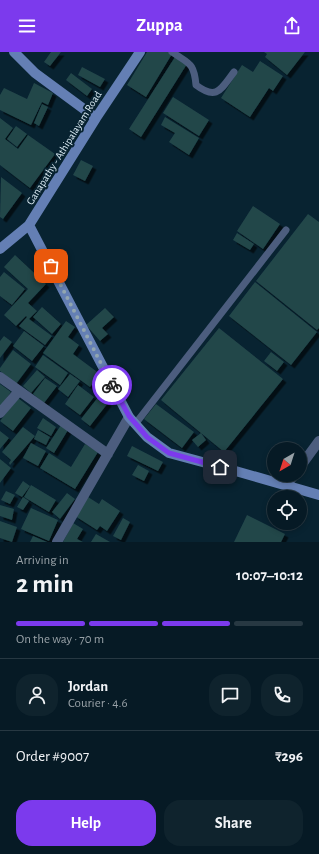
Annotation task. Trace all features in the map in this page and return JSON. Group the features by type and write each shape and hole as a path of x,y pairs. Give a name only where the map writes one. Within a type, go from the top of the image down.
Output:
{"street":[{"path":"14,52 35,73 96,118"},
{"name":"Ganapathy - Athipalayam Road","path":"0,249 29,225 96,118 140,52"},
{"path":"29,225 132,420 147,437 169,453 319,495"},
{"path":"0,377 108,454"},
{"path":"0,413 19,391"},
{"path":"57,542 108,454 132,420"},
{"path":"307,457 319,441"}],"lane":[{"path":"172,52 191,65 195,75 196,85 210,92 217,92 223,87 234,72"},
{"path":"132,420 286,230"}],"building":[{"path":"51,52 61,52 50,66 44,62"},
{"path":"147,52 169,52 172,54 146,97 127,85"},
{"path":"264,52 305,52 287,75 265,57 267,54"},
{"path":"175,57 187,64 141,137 129,129"},
{"path":"260,61 283,76 273,91 269,88 250,117 221,98 242,65 253,72"},
{"path":"82,67 105,79 100,87 78,75"},
{"path":"71,73 92,89 87,96 66,80"},
{"path":"34,83 53,93 48,105 42,102 31,125 0,110 0,95 4,88 27,99"},
{"path":"173,97 209,120 199,136 163,113"},
{"path":"42,104 48,107 39,126 34,123"},
{"path":"165,117 199,138 189,155 169,142 175,133 161,125"},
{"path":"0,118 13,128 5,139 18,149 28,135 55,154 30,188 0,165"},
{"path":"16,126 27,134 17,147 7,139"},
{"path":"81,160 93,166 85,181 73,175"},
{"path":"1,177 22,193 3,219 0,217"},
{"path":"253,206 280,224 263,249 237,231"},
{"path":"308,214 319,222 319,328 317,330 256,281"},
{"path":"237,233 254,244 250,250 233,240"},
{"path":"15,255 46,284 28,303 37,311 29,319 52,336 45,345 19,326 27,317 26,316 16,326 4,315 28,289 4,267"},
{"path":"4,272 25,289 12,305 0,296 0,277"},
{"path":"255,282 317,332 291,365 229,316"},
{"path":"42,307 61,324 52,334 33,317"},
{"path":"105,308 114,317 102,328 108,334 100,341 86,325"},
{"path":"66,321 75,327 68,337 79,345 73,354 100,374 90,387 43,353"},
{"path":"219,328 283,379 224,452 161,400"},
{"path":"24,331 44,346 32,361 13,346"},
{"path":"4,336 12,342 0,358 0,341"},
{"path":"13,350 31,364 16,384 0,371 0,368"},
{"path":"271,352 284,362 277,371 264,361"},
{"path":"43,355 68,373 60,385 35,367"},
{"path":"37,370 45,377 31,393 23,386"},
{"path":"70,374 80,381 68,397 58,389"},
{"path":"45,378 57,386 44,403 33,394"},
{"path":"0,384 11,392 0,407"},
{"path":"78,385 94,397 80,415 65,404"},
{"path":"99,396 108,403 90,426 81,419"},
{"path":"18,398 31,408 13,431 0,421"},
{"path":"156,404 194,432 182,448 144,419"},
{"path":"43,418 56,427 51,436 37,428"},
{"path":"61,425 68,430 54,453 46,448"},
{"path":"23,427 35,436 10,465 9,463 11,460 2,452"},
{"path":"38,430 50,437 46,445 34,439"},
{"path":"0,431 9,438 0,449"},
{"path":"201,433 206,440 198,447 192,440"},
{"path":"31,443 46,451 38,466 23,458"},
{"path":"85,444 98,452 75,489 40,468 49,453 71,467"},
{"path":"132,446 163,462 158,471 127,456"},
{"path":"0,459 11,468 0,483"},
{"path":"138,465 149,471 144,481 132,475"},
{"path":"23,481 30,486 22,497 15,493"},
{"path":"31,485 56,500 49,512 24,497"},
{"path":"6,491 15,495 10,504 1,500"},
{"path":"67,493 75,499 60,519 52,512"},
{"path":"23,497 29,501 23,510 17,507"},
{"path":"88,497 99,504 102,499 120,511 107,531 100,526 97,530 75,516"},
{"path":"0,505 14,509 12,520 0,516"},
{"path":"31,508 58,520 49,541 21,529"},
{"path":"247,515 267,525 267,530 277,530 285,534 281,542 234,542"},
{"path":"123,518 130,522 121,540 113,536"},
{"path":"0,521 17,527 12,542 0,538"},
{"path":"73,523 83,529 77,539 83,542 63,542"},
{"path":"96,534 110,542 91,542"},
{"path":"33,536 47,542 30,542"}],"way so far":[{"path":"51,266 112,385"}],"route":[{"path":"112,385 129,416 147,437 169,453 220,467"}]}
